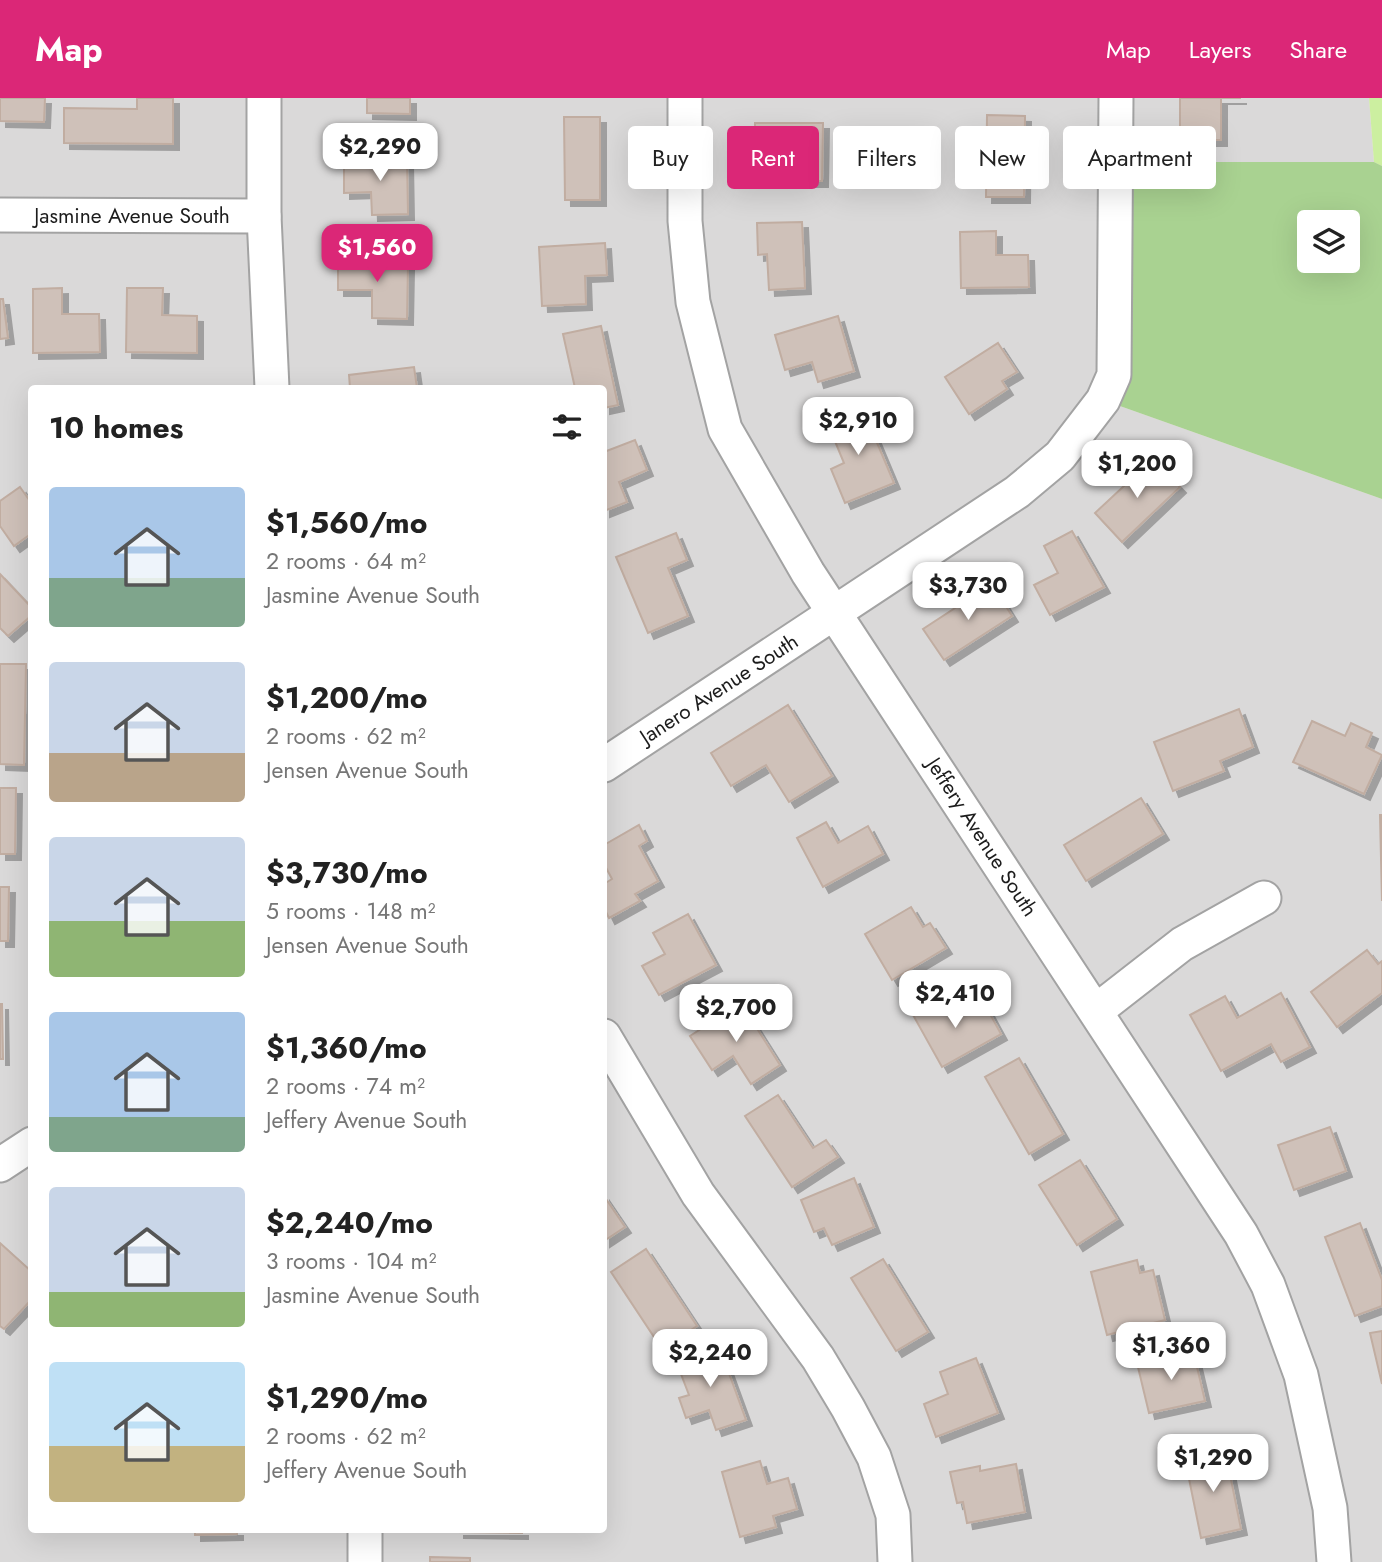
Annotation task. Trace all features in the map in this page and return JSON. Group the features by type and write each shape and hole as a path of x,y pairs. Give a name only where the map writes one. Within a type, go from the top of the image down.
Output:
{"street":[{"path":"264,98 264,216 272,385"},
{"name":"Jeffery Avenue South","path":"685,98 685,221 692,302 725,429 808,573 1241,1234 1268,1285 1301,1375 1330,1508 1334,1562"},
{"name":"Janero Avenue South","path":"607,763 1017,492 1060,456 1103,400 1114,375 1116,98"},
{"name":"Jasmine Avenue South","path":"0,215 264,216"},
{"path":"1096,1011 1182,944 1264,898"},
{"path":"607,1041 698,1194 818,1358 848,1408 874,1457 893,1515 895,1562"},
{"path":"0,1165 28,1147"},
{"path":"365,1533 365,1562"}],"shaded area":[{"path":"0,98 1369,98 1374,162 1216,162 1216,126 1063,126 1063,189 1115,189 1103,400 1382,499 1382,1562 0,1562"}],"green space":[{"path":"1369,98 1382,98 1382,166 1374,162"},
{"path":"1216,162 1374,162 1382,166 1382,499 1103,400 1115,189 1216,189"}],"building":[{"path":"0,98 45,98 44,122 0,121"},
{"path":"137,98 173,98 173,144 64,143 64,108 137,109"},
{"path":"367,98 410,98 410,114 367,113"},
{"path":"1180,98 1221,98 1221,140 1216,140 1216,126 1180,126"},
{"path":"987,115 1025,116 1025,126 987,126"},
{"path":"564,117 600,117 600,200 565,200"},
{"path":"755,123 823,123 822,181 819,181 819,126 755,126"},
{"path":"407,158 408,214 372,215 371,192 344,193 344,159"},
{"path":"986,189 1024,189 1024,197 986,197"},
{"path":"802,222 805,288 769,290 767,254 758,255 757,223"},
{"path":"996,231 996,255 1028,255 1029,287 961,288 960,232"},
{"path":"605,243 607,275 585,276 586,304 542,306 539,247"},
{"path":"338,256 375,256 374,263 408,264 407,319 372,318 372,290 338,290"},
{"path":"62,288 62,314 99,314 100,352 33,353 33,289"},
{"path":"127,288 163,288 162,315 197,316 197,353 126,352"},
{"path":"0,299 3,299 8,338 0,339"},
{"path":"838,316 854,371 818,382 812,362 785,370 775,335"},
{"path":"601,326 618,405 607,407 607,385 574,385 563,334"},
{"path":"998,343 1017,372 1002,381 1007,389 969,414 945,377"},
{"path":"414,367 417,385 350,385 349,375"},
{"path":"862,407 894,483 845,503 831,469 844,463 827,422"},
{"path":"635,440 647,470 619,482 627,502 607,510 607,451"},
{"path":"1153,459 1180,487 1122,542 1095,513"},
{"path":"20,487 28,498 28,536 14,546 0,526 0,501"},
{"path":"1072,531 1104,587 1050,615 1034,585 1058,573 1044,546"},
{"path":"676,533 687,560 668,568 688,616 648,633 616,557"},
{"path":"0,574 28,604 28,618 8,636 0,628"},
{"path":"992,584 1012,616 944,660 923,629"},
{"path":"0,664 26,664 24,765 0,764"},
{"path":"788,705 832,776 789,802 766,765 731,786 711,753"},
{"path":"1239,709 1253,747 1220,761 1224,771 1173,791 1154,742"},
{"path":"1312,721 1345,736 1351,723 1372,733 1366,747 1382,755 1364,794 1293,762"},
{"path":"0,788 16,788 15,854 0,854"},
{"path":"1141,798 1163,834 1086,881 1064,845"},
{"path":"1380,815 1382,815 1382,901"},
{"path":"826,822 838,843 868,826 883,854 823,887 797,838"},
{"path":"639,825 647,841 639,846 658,881 635,894 640,901 609,918 607,882 612,879 607,870 607,843"},
{"path":"0,887 9,887 8,941 0,941"},
{"path":"911,907 923,927 930,923 946,948 892,980 865,934"},
{"path":"688,914 716,965 659,995 642,966 665,954 653,933"},
{"path":"1367,950 1378,964 1382,961 1382,993 1337,1027 1311,992"},
{"path":"1281,993 1310,1047 1281,1062 1271,1044 1221,1071 1190,1015 1225,996 1237,1018"},
{"path":"943,998 954,1018 984,1003 1001,1034 942,1067 913,1015"},
{"path":"741,1003 780,1065 751,1084 733,1056 712,1070 690,1036"},
{"path":"2,1004 3,1059 0,1059"},
{"path":"1019,1058 1063,1134 1029,1154 985,1077"},
{"path":"778,1095 813,1148 826,1140 838,1157 792,1187 745,1116"},
{"path":"1330,1127 1346,1171 1294,1190 1278,1145"},
{"path":"1080,1160 1117,1219 1077,1245 1039,1185"},
{"path":"854,1178 874,1227 832,1245 824,1228 814,1232 801,1200"},
{"path":"607,1200 625,1227 607,1239"},
{"path":"1360,1223 1382,1280 1382,1306 1355,1316 1325,1237"},
{"path":"0,1243 28,1268 28,1303 4,1329 0,1326"},
{"path":"646,1249 697,1326 662,1349 611,1272"},
{"path":"883,1259 928,1332 896,1351 851,1278"},
{"path":"1137,1260 1140,1273 1153,1270 1165,1320 1107,1335 1091,1272"},
{"path":"1382,1331 1382,1384 1370,1333"},
{"path":"719,1346 746,1420 716,1430 709,1410 686,1418 679,1398 689,1395 676,1361"},
{"path":"1193,1350 1205,1401 1149,1413 1137,1363"},
{"path":"976,1358 998,1413 936,1437 924,1404 948,1394 940,1372"},
{"path":"1225,1450 1241,1529 1201,1538 1185,1459"},
{"path":"760,1461 767,1484 788,1478 797,1509 773,1516 776,1527 740,1537 722,1472"},
{"path":"1016,1464 1025,1512 967,1523 963,1502 957,1503 950,1472 980,1466 980,1471"},
{"path":"195,1533 237,1533 237,1534"},
{"path":"430,1557 470,1558 470,1562 430,1562"}]}
